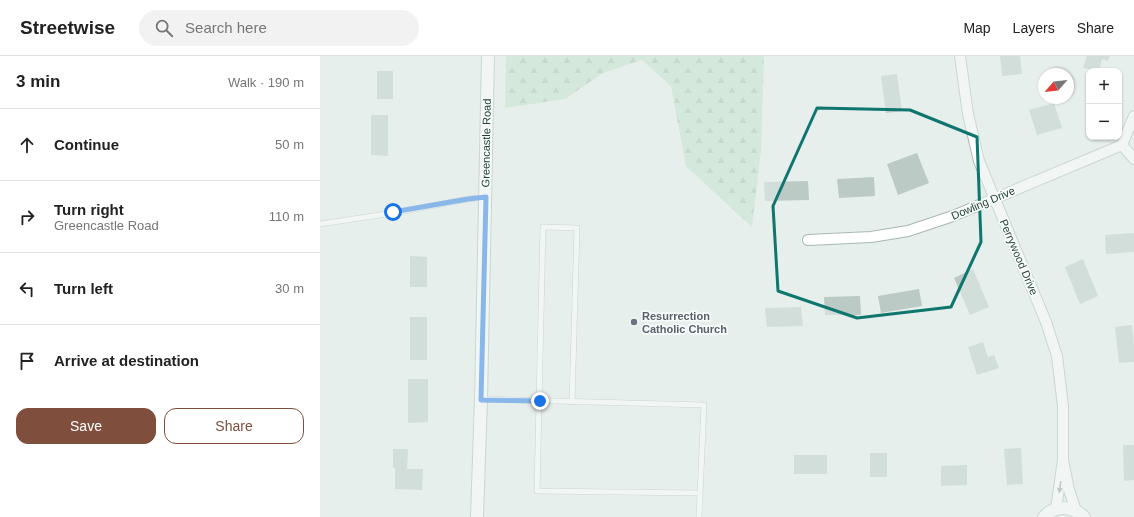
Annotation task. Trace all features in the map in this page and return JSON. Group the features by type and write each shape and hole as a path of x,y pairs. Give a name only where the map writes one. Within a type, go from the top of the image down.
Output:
{"street":[{"name":"Greencastle Road","path":"477,517 486,197 488,56"},
{"name":"Perrywood Drive","path":"960,56 968,114 979,161 1046,322 1057,356 1063,406 1063,460 1056,509"},
{"path":"1134,116 1122,145 1134,159"},
{"name":"Dowling Drive","path":"808,240 871,237 908,231 953,216 1122,145"},
{"name":"Perrywood Drive","path":"1063,460 1069,490 1080,514"},
{"path":"1044,517 1056,509 1068,508 1080,514"}],"lane":[{"path":"320,224 486,197"},
{"path":"572,402 577,228 543,227 537,491 700,493"},
{"path":"481,400 704,405 699,517"}],"highlighted area":[{"path":"817,108 910,110 977,137 981,242 951,307 857,318 778,291 773,206"}],"green space":[{"path":"506,56 764,56 761,151 752,227 686,166 671,86 642,60 603,73 565,99 505,108"}],"building":[{"path":"1000,56 1020,56 1022,74 1002,76"},
{"path":"1087,56 1110,56 1108,61 1102,59 1100,68 1083,68"},
{"path":"377,71 393,71 393,99 377,99"},
{"path":"897,74 902,111 886,113 881,76"},
{"path":"1054,104 1062,128 1037,135 1029,110"},
{"path":"371,115 388,115 388,156 371,155"},
{"path":"917,153 929,183 898,195 887,164"},
{"path":"874,177 875,196 839,198 837,179"},
{"path":"808,181 809,200 765,201 764,182"},
{"path":"1134,233 1134,252 1106,254 1105,235"},
{"path":"410,256 427,257 427,287 410,287"},
{"path":"1083,259 1098,296 1080,304 1065,267"},
{"path":"973,269 989,307 970,315 954,278"},
{"path":"919,289 922,306 881,313 878,296"},
{"path":"860,296 861,315 825,315 824,297"},
{"path":"801,307 803,326 767,327 765,308"},
{"path":"410,317 427,317 427,360 410,360"},
{"path":"1132,325 1134,362 1119,363 1115,327"},
{"path":"983,342 988,357 994,355 999,368 977,375 968,347"},
{"path":"408,379 428,379 428,422 408,423"},
{"path":"1123,445 1134,445 1134,480 1124,481"},
{"path":"1021,448 1023,484 1007,485 1004,449"},
{"path":"393,449 408,449 407,469 423,469 422,490 395,489"},
{"path":"870,453 887,453 887,477 870,477"},
{"path":"794,455 827,455 827,474 794,474"},
{"path":"967,465 967,485 941,486 941,466"}],"place":[{"name":"Resurrection Catholic Church","path":"634,322"}],"route":[{"path":"393,212 486,197 481,400 540,401"}]}
